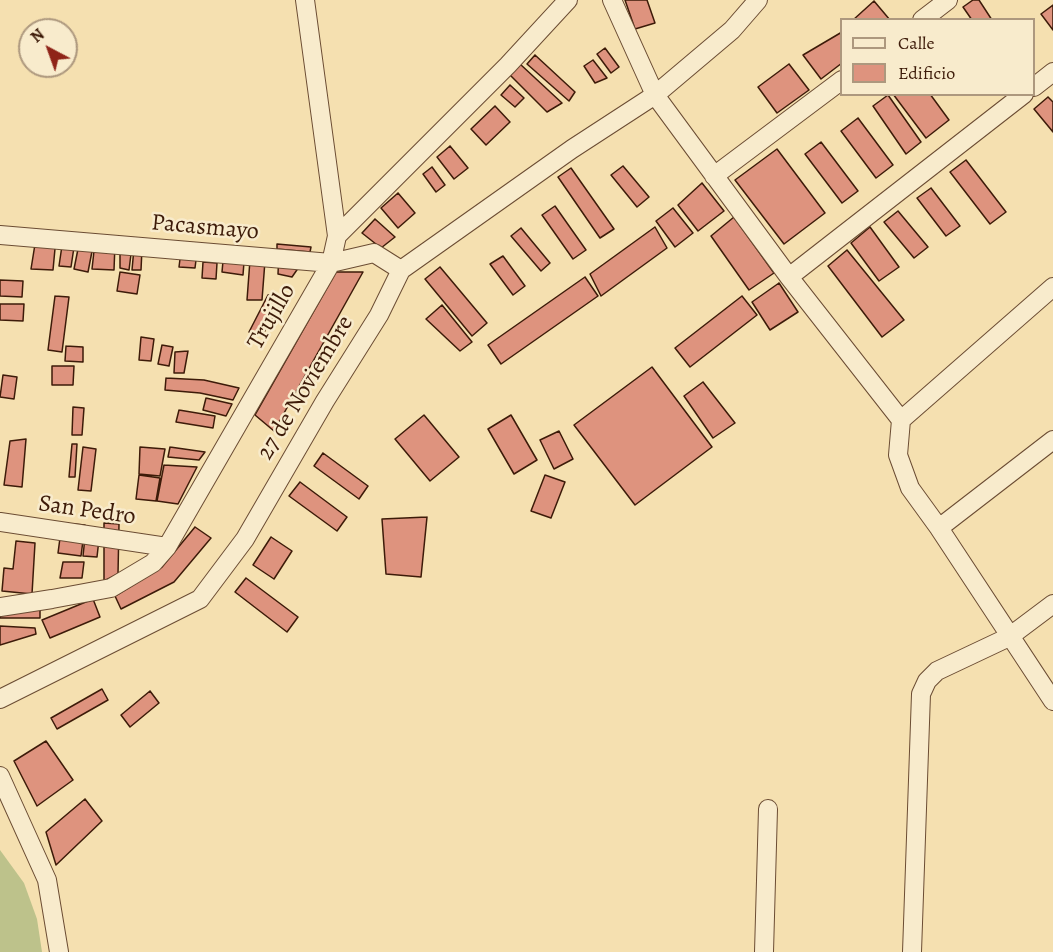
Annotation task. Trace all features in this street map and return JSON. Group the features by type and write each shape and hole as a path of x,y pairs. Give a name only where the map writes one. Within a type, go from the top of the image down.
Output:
{"street":[{"path":"305,0 337,236"},
{"path":"337,236 508,65 568,0"},
{"path":"612,0 655,95 789,277 901,420 898,455 910,488 1053,701"},
{"name":"27 de Noviembre","path":"0,699 200,599 245,539 325,401 379,315 401,270 572,149 655,95 732,30 758,0"},
{"path":"925,18 948,0"},
{"path":"1035,86 1053,72"},
{"path":"714,176 840,82"},
{"path":"789,277 1021,96"},
{"name":"Pacasmayo","path":"0,235 331,263 374,253 401,270"},
{"name":"Trujillo","path":"0,607 111,588 153,563 167,547 331,263 337,236"},
{"path":"901,420 1053,287"},
{"path":"939,528 1053,440"},
{"name":"San Pedro","path":"0,522 167,547"},
{"path":"912,952 921,694 927,681 938,671 1009,637 1053,604"},
{"path":"0,776 47,880 58,952"},
{"path":"764,952 768,809"}],"green space":[{"path":"0,850 24,883 37,919 42,952 0,952"}],"building":[{"path":"625,0 647,0 655,23 635,29"},
{"path":"973,0 979,0 991,18 971,18 963,7"},
{"path":"874,1 888,18 855,18"},
{"path":"1053,5 1053,30 1041,14"},
{"path":"840,33 840,65 821,79 803,55"},
{"path":"605,48 619,67 611,73 597,54"},
{"path":"535,55 575,92 569,101 527,64"},
{"path":"593,60 607,78 595,83 584,66"},
{"path":"520,64 562,103 547,112 509,74"},
{"path":"789,64 809,90 777,113 758,87"},
{"path":"510,85 524,98 515,107 501,95"},
{"path":"889,96 921,142 906,154 873,106"},
{"path":"894,96 931,96 949,120 926,138"},
{"path":"1048,97 1053,102 1053,132 1034,109"},
{"path":"495,106 510,122 486,145 471,129"},
{"path":"858,118 893,165 876,178 841,131"},
{"path":"821,142 858,191 842,203 805,154"},
{"path":"450,146 468,168 454,179 437,157"},
{"path":"777,149 825,213 784,244 735,180"},
{"path":"966,160 1006,212 990,224 950,172"},
{"path":"623,166 649,197 637,207 611,175"},
{"path":"432,167 445,185 436,192 423,174"},
{"path":"571,168 614,229 600,238 558,177"},
{"path":"702,183 724,211 698,231 678,205"},
{"path":"931,188 960,226 946,236 917,198"},
{"path":"398,193 415,213 398,228 381,208"},
{"path":"555,206 586,250 573,259 542,215"},
{"path":"673,208 693,233 675,247 656,221"},
{"path":"898,211 928,247 914,258 884,222"},
{"path":"734,217 774,273 749,290 711,236"},
{"path":"375,219 395,237 381,248 362,233"},
{"path":"655,227 667,248 601,296 590,274"},
{"path":"870,227 899,267 879,281 851,243"},
{"path":"521,228 550,263 541,271 511,236"},
{"path":"64,232 76,234 71,267 59,266"},
{"path":"36,238 56,238 53,270 31,269"},
{"path":"80,239 94,241 88,272 74,269"},
{"path":"95,242 115,244 114,270 92,269"},
{"path":"277,244 311,247 310,252 277,249"},
{"path":"120,245 132,246 129,270 120,268"},
{"path":"134,248 142,249 141,270 132,270"},
{"path":"847,250 904,320 882,337 828,266"},
{"path":"181,251 197,252 195,268 179,267"},
{"path":"279,252 308,254 292,277 278,274"},
{"path":"503,256 525,286 513,295 490,264"},
{"path":"250,260 265,261 262,300 247,300"},
{"path":"223,261 244,262 243,275 222,272"},
{"path":"203,262 217,263 216,279 202,278"},
{"path":"440,267 487,323 472,336 425,279"},
{"path":"120,272 140,275 137,294 117,291"},
{"path":"336,272 363,272 274,431 255,415"},
{"path":"585,277 598,296 501,364 488,345"},
{"path":"0,280 23,281 22,297 0,296"},
{"path":"779,283 798,312 770,330 752,302"},
{"path":"268,295 283,299 262,336 249,332"},
{"path":"55,296 69,297 62,352 48,350"},
{"path":"742,296 757,315 690,367 675,348"},
{"path":"0,304 24,304 23,321 0,320"},
{"path":"442,305 472,342 460,351 426,319"},
{"path":"141,337 154,339 151,361 139,360"},
{"path":"162,345 173,347 169,366 158,364"},
{"path":"66,346 83,347 83,362 65,361"},
{"path":"188,351 184,373 174,373 175,352"},
{"path":"52,366 74,366 73,385 52,385"},
{"path":"652,367 712,447 635,505 574,425"},
{"path":"3,375 17,377 14,399 0,397"},
{"path":"166,378 204,380 239,388 233,400 200,393 165,390"},
{"path":"703,382 735,423 713,438 684,396"},
{"path":"206,398 232,404 226,416 203,410"},
{"path":"73,407 84,408 82,435 72,435"},
{"path":"179,410 215,416 213,428 176,422"},
{"path":"424,415 459,457 430,481 395,439"},
{"path":"511,415 537,460 514,474 488,429"},
{"path":"559,431 573,459 554,469 540,440"},
{"path":"26,439 22,487 4,485 10,441"},
{"path":"72,444 77,444 75,477 69,477"},
{"path":"83,447 96,449 91,491 78,490"},
{"path":"140,447 165,449 160,476 139,474"},
{"path":"170,447 205,452 199,460 168,457"},
{"path":"323,453 368,486 359,499 314,466"},
{"path":"164,465 197,467 178,504 157,501"},
{"path":"139,475 160,478 156,501 136,499"},
{"path":"545,475 565,482 551,518 531,511"},
{"path":"300,482 347,517 337,531 289,496"},
{"path":"427,517 421,577 386,574 382,519"},
{"path":"62,523 85,525 81,556 58,553"},
{"path":"104,523 119,524 118,574 104,581"},
{"path":"195,527 211,538 174,582 121,609 115,596 162,567"},
{"path":"86,528 100,530 97,557 83,556"},
{"path":"271,537 292,551 274,579 253,565"},
{"path":"16,541 35,543 32,594 2,591 4,568 13,569"},
{"path":"63,562 84,562 82,578 60,578"},
{"path":"246,578 298,617 287,632 235,592"},
{"path":"93,599 100,617 50,638 42,620"},
{"path":"0,605 40,607 40,618 0,618"},
{"path":"0,626 35,628 36,634 0,645"},
{"path":"102,689 108,700 57,729 51,718"},
{"path":"150,691 159,703 130,727 121,715"},
{"path":"46,741 73,780 37,806 14,761"},
{"path":"85,799 102,821 56,865 46,832"}]}
